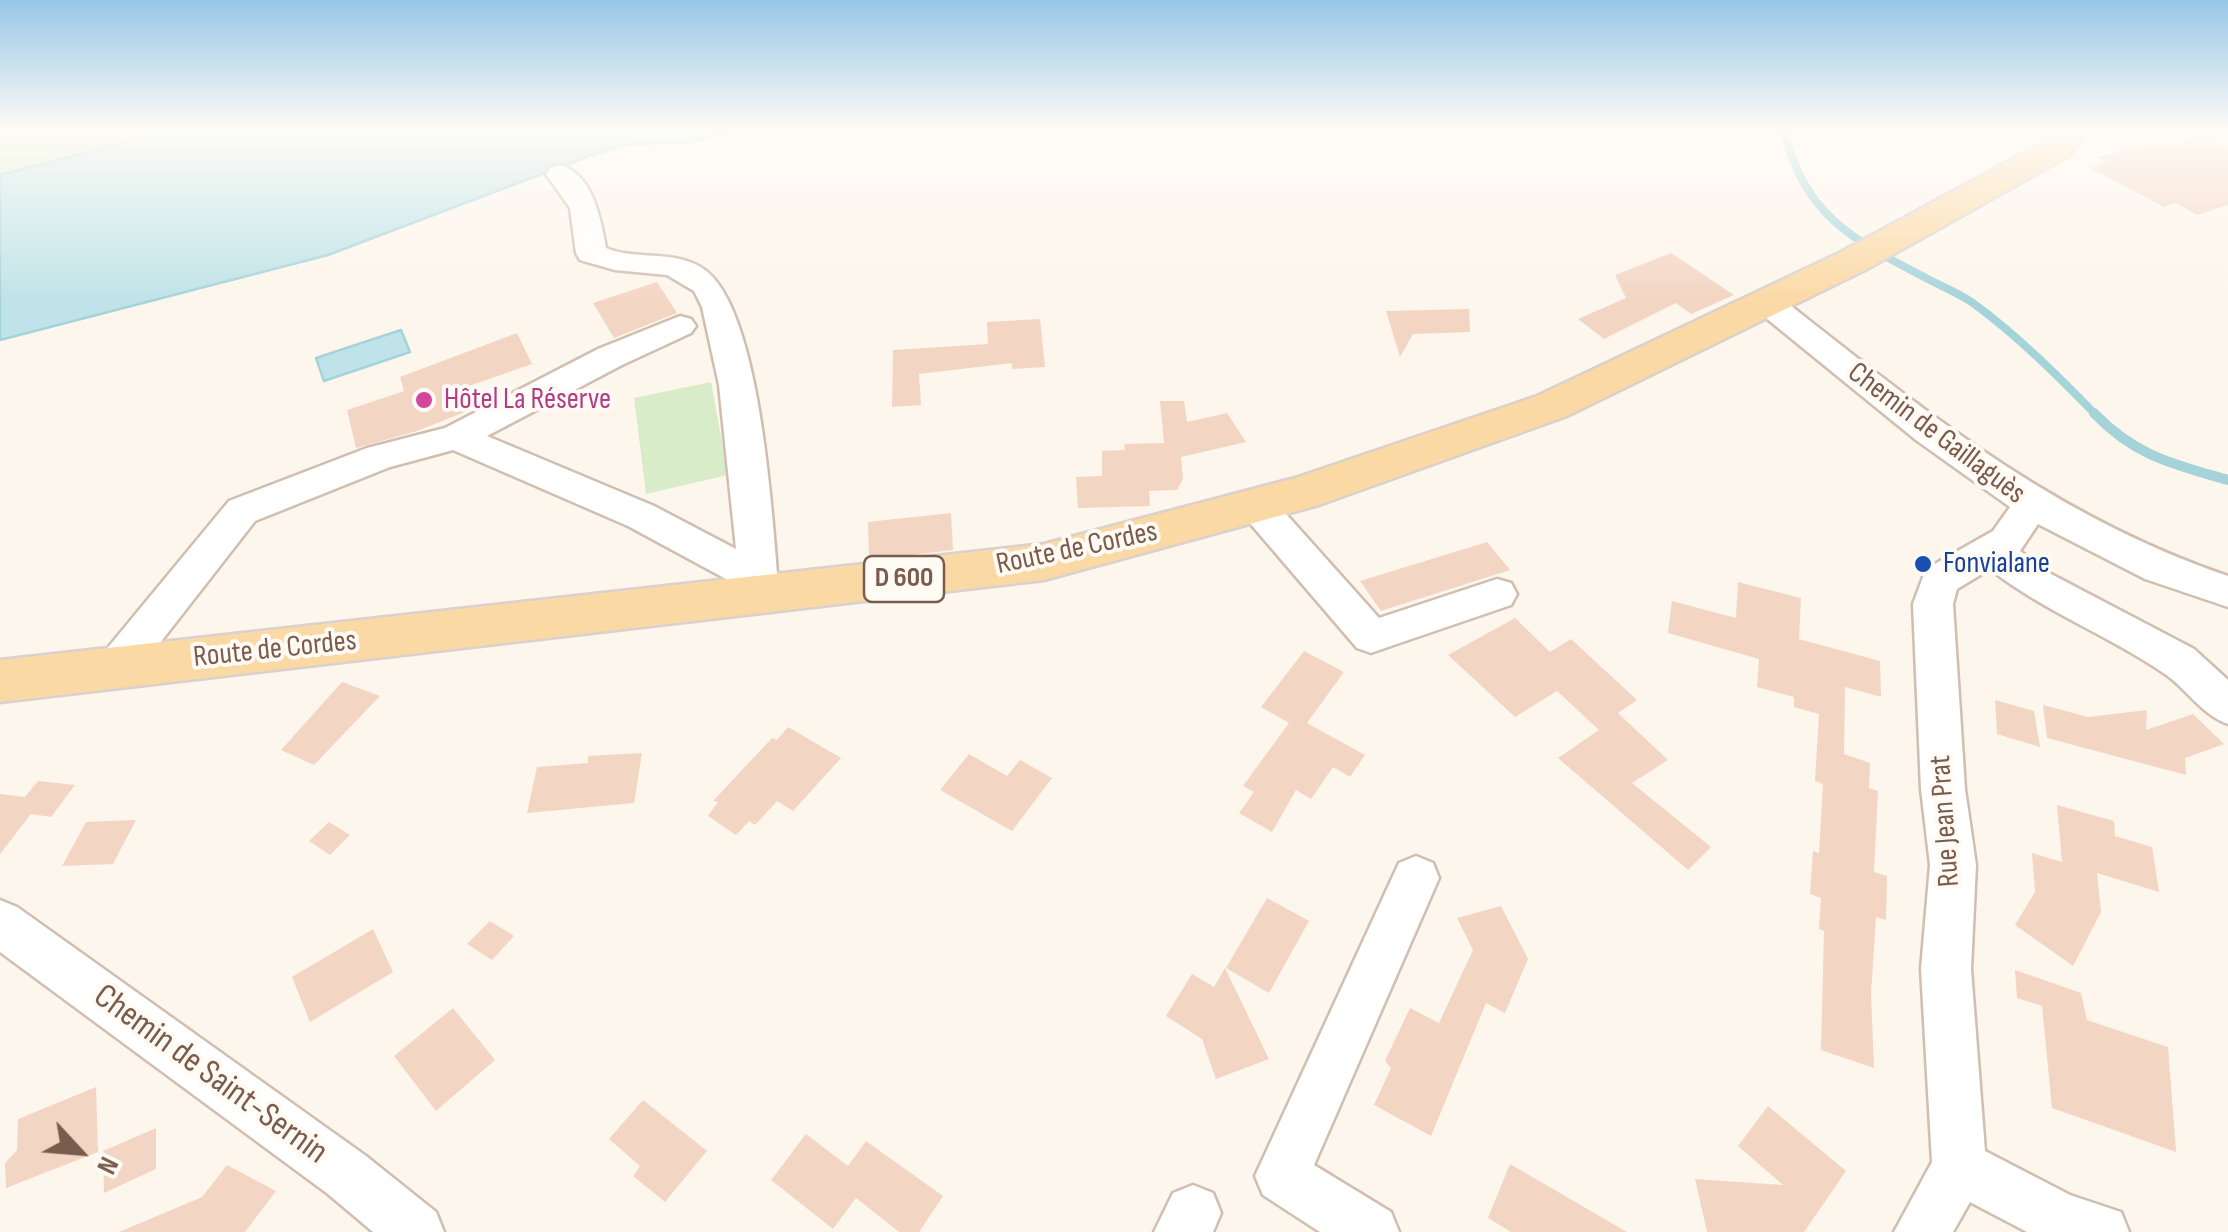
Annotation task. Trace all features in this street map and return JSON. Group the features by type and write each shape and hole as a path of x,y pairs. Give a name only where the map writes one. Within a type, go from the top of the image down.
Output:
{"main road":[{"name":"Route de Cordes","path":"0,681 759,587 1044,562 1256,506 1552,406 1852,261 1985,188"}],"street":[{"path":"571,188 585,208 592,253 617,262 686,271 708,287 723,330 747,451 759,587"},
{"name":"Chemin de Gaillaguès","path":"1766,302 1956,456 2030,506 2109,548 2228,592"},
{"path":"116,668 242,512 380,457 456,437 610,357 680,326"},
{"path":"456,437 641,516 759,587"},
{"path":"1256,506 1371,636 1497,594"},
{"name":"Rue Jean Prat","path":"1959,1167 1946,969 1953,865 1943,790 1933,604 1940,580 2006,541 2030,506"},
{"path":"1992,550 2038,585 2179,662 2228,706"},
{"path":"1371,1232 1282,1176 1416,878"},
{"name":"Chemin de Saint-Sernin","path":"0,923 347,1175 416,1232"},
{"path":"1922,1232 1959,1167 2061,1220 2101,1232"}],"green space":[{"path":"711,382 728,475 646,494 634,398"}],"water":[{"path":"0,188 504,188 328,255 0,340"},
{"path":"401,330 410,352 324,381 316,358"}],"building":[{"path":"2129,188 2228,188 2228,205 2197,215 2176,203 2164,207"},
{"path":"1671,253 1734,295 1691,314 1676,303 1604,339 1578,319 1626,298 1615,275"},
{"path":"657,282 677,313 614,338 593,303"},
{"path":"1469,309 1470,332 1413,334 1400,357 1386,311"},
{"path":"1040,319 1045,367 1012,369 1012,363 919,374 921,405 892,407 893,350 988,344 987,322"},
{"name":"Hôtel La Réserve","path":"517,333 532,364 466,387 475,408 417,431 356,448 347,410 404,391 400,377"},
{"path":"1160,401 1184,401 1187,422 1227,413 1246,442 1181,457 1183,479 1177,490 1149,491 1150,506 1078,508 1076,477 1102,476 1102,451 1125,450 1124,444 1164,443"},
{"path":"951,513 953,550 869,560 868,522"},
{"path":"1487,542 1510,570 1381,611 1360,581"},
{"path":"1738,582 1801,598 1799,639 1880,661 1881,697 1845,687 1844,754 1870,763 1869,788 1878,791 1874,872 1887,876 1886,920 1876,917 1871,994 1874,1068 1821,1050 1824,931 1819,929 1821,898 1810,894 1813,851 1819,853 1823,784 1815,781 1819,714 1794,707 1794,697 1757,687 1759,659 1668,633 1672,601 1736,618"},
{"path":"1515,618 1550,652 1571,639 1637,700 1618,713 1668,760 1632,783 1711,847 1688,870 1558,758 1599,730 1557,691 1515,717 1448,655"},
{"path":"1304,651 1344,672 1307,723 1365,755 1350,777 1333,767 1311,799 1296,790 1272,832 1239,813 1254,792 1243,786 1289,723 1261,707"},
{"path":"342,682 380,696 314,765 281,750"},
{"path":"1995,700 2034,711 2040,747 1997,734"},
{"path":"2043,705 2088,717 2147,710 2146,730 2193,714 2224,744 2185,758 2186,775 2047,738"},
{"path":"788,727 841,758 793,811 777,801 755,825 749,821 736,835 708,816 718,802 713,801 772,738 777,740"},
{"path":"642,753 634,803 527,813 537,767 588,763 588,756"},
{"path":"969,754 1007,776 1020,760 1052,778 1012,831 940,790"},
{"path":"38,781 75,785 51,817 31,814 0,854 0,794 25,797"},
{"path":"2057,805 2114,821 2115,836 2152,847 2159,892 2097,873 2101,912 2073,966 2015,925 2035,892 2032,853 2062,862"},
{"path":"136,820 113,864 62,866 86,822"},
{"path":"329,822 350,835 330,855 309,841"},
{"path":"1267,898 1309,921 1269,993 1226,968"},
{"path":"1501,906 1528,959 1505,1013 1486,1003 1431,1136 1374,1105 1391,1068 1385,1061 1410,1008 1439,1023 1473,950 1457,918"},
{"path":"490,921 514,936 492,960 467,944"},
{"path":"373,929 393,972 310,1022 292,977"},
{"path":"1225,968 1269,1059 1216,1079 1202,1039 1166,1016 1192,974 1214,987"},
{"path":"2015,970 2081,993 2087,1020 2168,1047 2176,1152 2052,1108 2042,1006 2017,998"},
{"path":"453,1008 495,1060 436,1111 394,1056"},
{"path":"96,1087 98,1152 6,1188 5,1163 17,1150 18,1119"},
{"path":"643,1100 707,1151 665,1202 633,1176 640,1166 609,1139"},
{"path":"1768,1106 1846,1171 1804,1232 1707,1232 1695,1179 1783,1185 1738,1146"},
{"path":"156,1128 156,1169 104,1193 103,1151"},
{"path":"806,1134 848,1166 866,1141 943,1196 919,1232 899,1232 856,1198 833,1229 771,1180"},
{"path":"1510,1164 1627,1232 1511,1232 1488,1218"},
{"path":"227,1165 276,1191 245,1232 119,1232 202,1197"}],"waterway":[{"path":"1808,188 1819,205 1855,237 1973,303 2022,343 2124,439 2172,463 2228,480"}],"place":[{"name":"Hôtel La Réserve","path":"424,400"},
{"name":"Fonvialane","path":"1923,564"}]}
